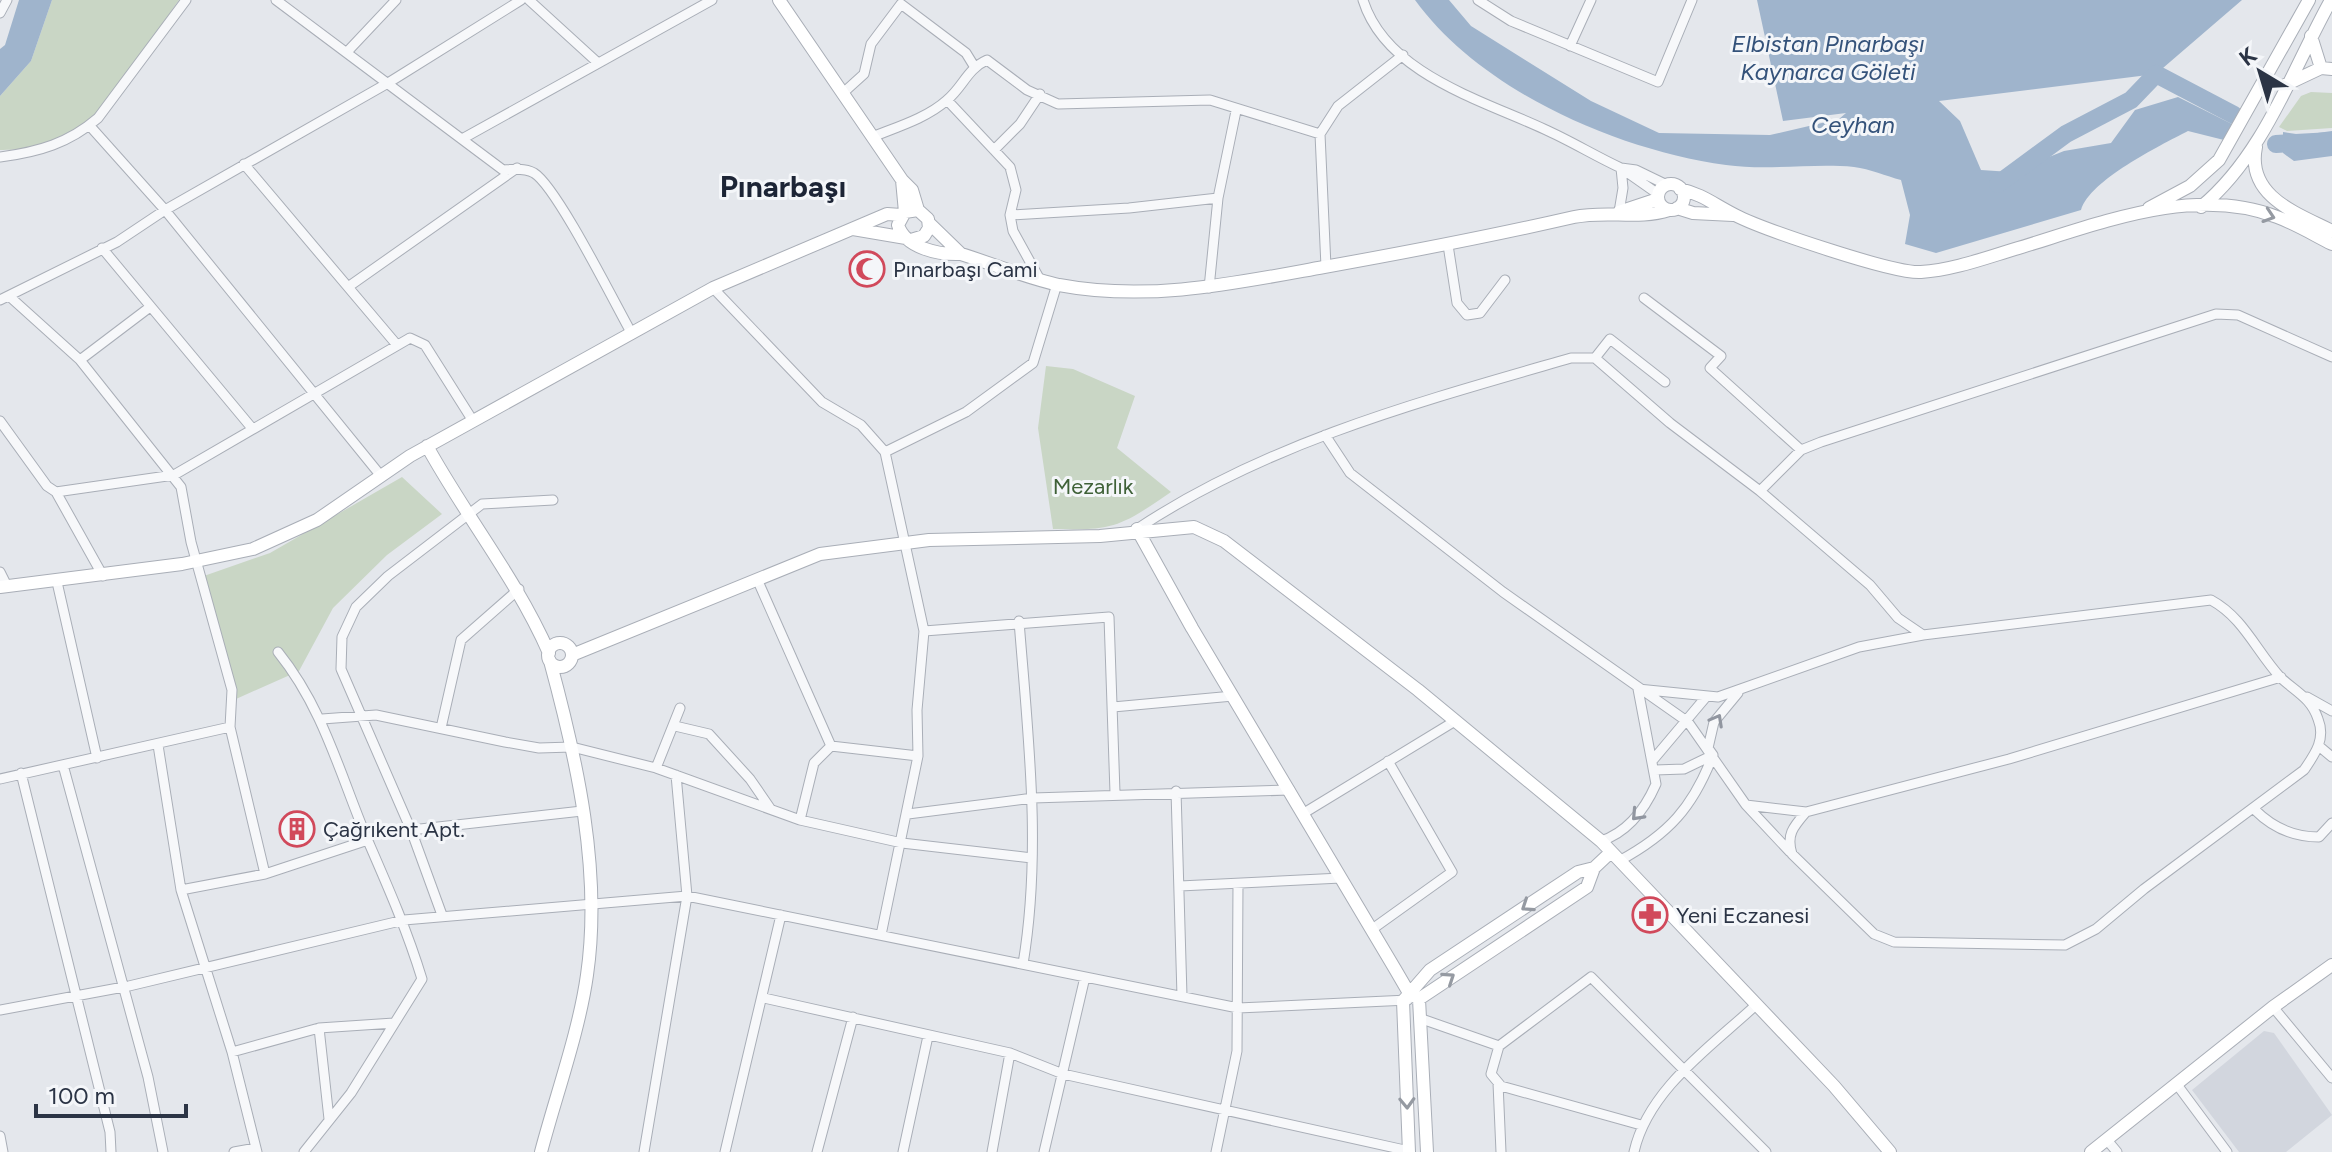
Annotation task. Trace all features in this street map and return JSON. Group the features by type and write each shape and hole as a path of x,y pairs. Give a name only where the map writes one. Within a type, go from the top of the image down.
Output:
{"street":[{"path":"0,13 7,0"},
{"path":"0,157 62,144 89,125 186,0"},
{"path":"276,0 503,170 517,168 535,173 632,334"},
{"path":"347,52 396,0"},
{"path":"265,874 230,727 232,690 191,542 181,487 80,360 5,298 102,248 388,83 521,0"},
{"path":"529,0 597,62"},
{"path":"462,139 712,0"},
{"path":"779,0 902,180 912,190 908,212 899,230 908,239"},
{"path":"850,229 908,239 934,252 961,254 1057,284 1124,292 1209,288 1448,245 1589,214 1619,212 1649,217 1673,209 1683,201 1636,170 1621,168 1545,129 1437,82 1403,55 1373,21 1363,0"},
{"path":"1478,0 1511,21 1658,82 1692,0"},
{"path":"1570,46 1591,0"},
{"path":"1619,212 1666,192 1701,194 1736,215 1865,260 1918,273 1963,264 2140,212 2190,186 2219,160 2309,0"},
{"path":"2201,207 2246,161 2331,0"},
{"path":"843,93 864,74 871,44 901,4 966,53 974,66"},
{"path":"2311,36 2326,68"},
{"path":"1326,267 1320,134 1338,106 1403,55"},
{"path":"872,137 908,123 947,100 974,66 987,60 1027,90 1058,104 1210,100 1236,111 1320,134"},
{"path":"2298,61 2326,68"},
{"path":"2285,85 2326,68"},
{"path":"994,150 1020,124 1040,94"},
{"path":"947,100 1010,167 1016,190 1010,215 1013,231 1039,278"},
{"path":"1209,288 1218,198 1236,111"},
{"path":"89,125 165,210 317,393 381,476"},
{"path":"2257,176 2255,155 2264,126"},
{"path":"2219,160 2246,161"},
{"path":"2246,161 2269,196 2332,231"},
{"path":"244,164 397,345"},
{"path":"348,287 517,168"},
{"path":"1619,212 1623,188 1621,168"},
{"path":"2209,171 2211,187 2220,191 2234,208"},
{"path":"1666,192 1673,209"},
{"path":"1010,215 1129,208 1218,198"},
{"path":"2140,212 2201,207 2234,208 2276,217 2332,244"},
{"path":"1673,209 1736,215"},
{"path":"0,572 4,587 103,576 253,549 317,520 427,446 713,288 887,214 908,212 929,223 961,254"},
{"path":"908,239 924,236 929,223"},
{"path":"1448,245 1457,303 1467,315 1480,313 1505,280"},
{"path":"102,248 251,427"},
{"path":"885,452 966,412 1033,363 1057,284"},
{"path":"713,288 822,402 861,425 885,452 924,631 917,710 918,756 881,935"},
{"path":"1644,298 1721,356 1710,368 1801,450"},
{"path":"80,360 150,307"},
{"path":"1760,491 1801,450 1996,383 2216,314 2238,315 2332,357"},
{"path":"56,492 174,475 251,427 317,393 410,338 425,345 473,421"},
{"path":"1595,358 1610,339 1665,382"},
{"path":"1137,529 1212,484 1325,435 1571,358 1595,358 1670,423 1760,491 1870,585 1898,618 1923,635"},
{"path":"0,421 47,486 56,492 103,576"},
{"path":"1325,435 1350,473 1503,592 1688,722 1713,755"},
{"path":"427,446 451,490 470,513 519,589 534,619 549,657 572,747 592,905 587,976 541,1152"},
{"path":"442,915 411,830 341,669 342,637 356,607 388,576 482,504 553,500"},
{"path":"549,657 557,667 820,554 929,540 1100,536 1137,529 1194,527 1224,541 1455,721 1601,841 1834,1086 1887,1151"},
{"path":"1137,529 1410,997 1419,1018 1427,1152"},
{"path":"757,579 831,746"},
{"path":"57,582 97,758"},
{"path":"441,728 461,640 519,589"},
{"path":"1638,689 1706,697 1740,690 1859,647 1923,635 2211,600 2230,611 2281,677 2332,711"},
{"path":"924,631 1019,621 1109,617 1115,793"},
{"path":"534,619 570,647 562,704"},
{"path":"1019,621 1033,798 1032,911 1023,964"},
{"path":"549,657 553,645 562,643"},
{"path":"278,652 303,683 322,719 368,840 404,920 422,979 351,1093 304,1152"},
{"path":"1746,805 1806,812 2009,759 2281,677"},
{"path":"1601,841 1629,825 1646,806 1656,784 1638,689"},
{"path":"1740,690 1714,722 1708,748 1746,805 1874,934 1894,942 2065,945 2096,929 2144,889 2255,810 2304,770 2320,747 2319,720 2307,697"},
{"path":"1113,707 1233,696"},
{"path":"1654,766 1706,697"},
{"path":"656,768 680,708"},
{"path":"322,719 376,715 539,748 572,747 656,768 800,820 902,843 1032,858"},
{"path":"1304,813 1455,721"},
{"path":"675,726 709,734 750,779 770,808"},
{"path":"0,779 230,727"},
{"path":"158,745 181,890 232,1052 256,1150 234,1152"},
{"path":"831,746 918,756"},
{"path":"800,820 814,763 831,746"},
{"path":"2320,747 2332,757"},
{"path":"1654,766 1684,769 1713,755"},
{"path":"764,998 1010,1053 1063,1074 1409,1152 1410,997 1430,970 1578,872 1594,868 1648,842 1685,810 1698,793 1713,755"},
{"path":"1371,930 1452,872 1388,761"},
{"path":"63,765 148,1077 163,1152"},
{"path":"21,773 74,997 99,1087 111,1152"},
{"path":"644,1152 687,896 676,775"},
{"path":"908,814 1033,798 1176,791 1290,790"},
{"path":"1176,791 1182,996"},
{"path":"2255,810 2267,823 2299,837 2319,837 2332,823"},
{"path":"411,830 582,811"},
{"path":"1792,854 1788,840 1806,812"},
{"path":"181,890 265,874 368,840"},
{"path":"1180,886 1341,878"},
{"path":"1216,1152 1237,1051 1238,884"},
{"path":"0,1010 205,968 404,920 687,896 1238,1008 1410,997"},
{"path":"725,1152 764,998 781,915"},
{"path":"2091,1152 2178,1086 2273,1007 2332,965"},
{"path":"1044,1152 1085,977"},
{"path":"1501,1152 1498,1083 1491,1074 1499,1046 1591,977 1688,1070 1766,1152"},
{"path":"1634,1152 1641,1125 1661,1096 1757,1004"},
{"path":"2273,1007 2332,1078"},
{"path":"817,1152 853,1017"},
{"path":"1419,1018 1499,1046"},
{"path":"232,1052 319,1028 394,1023"},
{"path":"319,1028 329,1119"},
{"path":"903,1152 928,1036"},
{"path":"992,1152 1010,1053"},
{"path":"1498,1083 1641,1125"},
{"path":"2178,1086 2227,1152"},
{"path":"0,1136 3,1152"},
{"path":"2107,1140 2117,1152"}],"shaded area":[{"path":"2264,1031 2274,1033 2332,1115 2286,1152 2239,1152 2192,1090"}],"green space":[{"path":"52,0 179,0 127,77 96,113 60,139 22,149 0,150 0,96 31,61"},
{"path":"2311,92 2332,93 2332,128 2287,131 2279,127 2301,96"},
{"name":"Mezarlık","path":"1046,366 1073,369 1135,396 1117,448 1171,492 1116,524 1091,529 1053,529 1038,428"},
{"path":"402,477 442,514 387,555 333,608 299,671 236,699 201,577 270,553"}],"water":[{"path":"19,0 52,0 31,61 0,96 0,49 5,45"},
{"name":"Elbistan Pınarbaşı Kaynarca Göleti","path":"1415,0 1449,0 1471,26 1591,101 1659,133 1770,135 1839,119 1846,113 1783,121 1757,0 2242,0 2156,74 1939,101 1960,121 1981,170 2011,172 2064,151 2111,143 2135,110 2178,97 2232,124 2224,140 2188,131 2144,155 2097,187 2081,210 1936,253 1905,244 1910,215 1901,180 1854,167 1726,165 1641,146 1597,130 1554,111 1476,62 1443,33"},
{"path":"2332,131 2332,156 2294,161 2283,153 2283,132 2303,135"}],"waterway":[{"name":"Ceyhan","path":"1998,184 2066,134 2131,100 2156,74 2234,115"},
{"name":"Ceyhan","path":"2276,144 2332,141"}],"place":[{"name":"Pınarbaşı Cami","path":"867,269"},
{"name":"Çağrıkent Apt.","path":"297,829"},
{"name":"Yeni Eczanesi","path":"1650,915"}],"district":[{"name":"Pınarbaşı","path":"783,187"}]}
